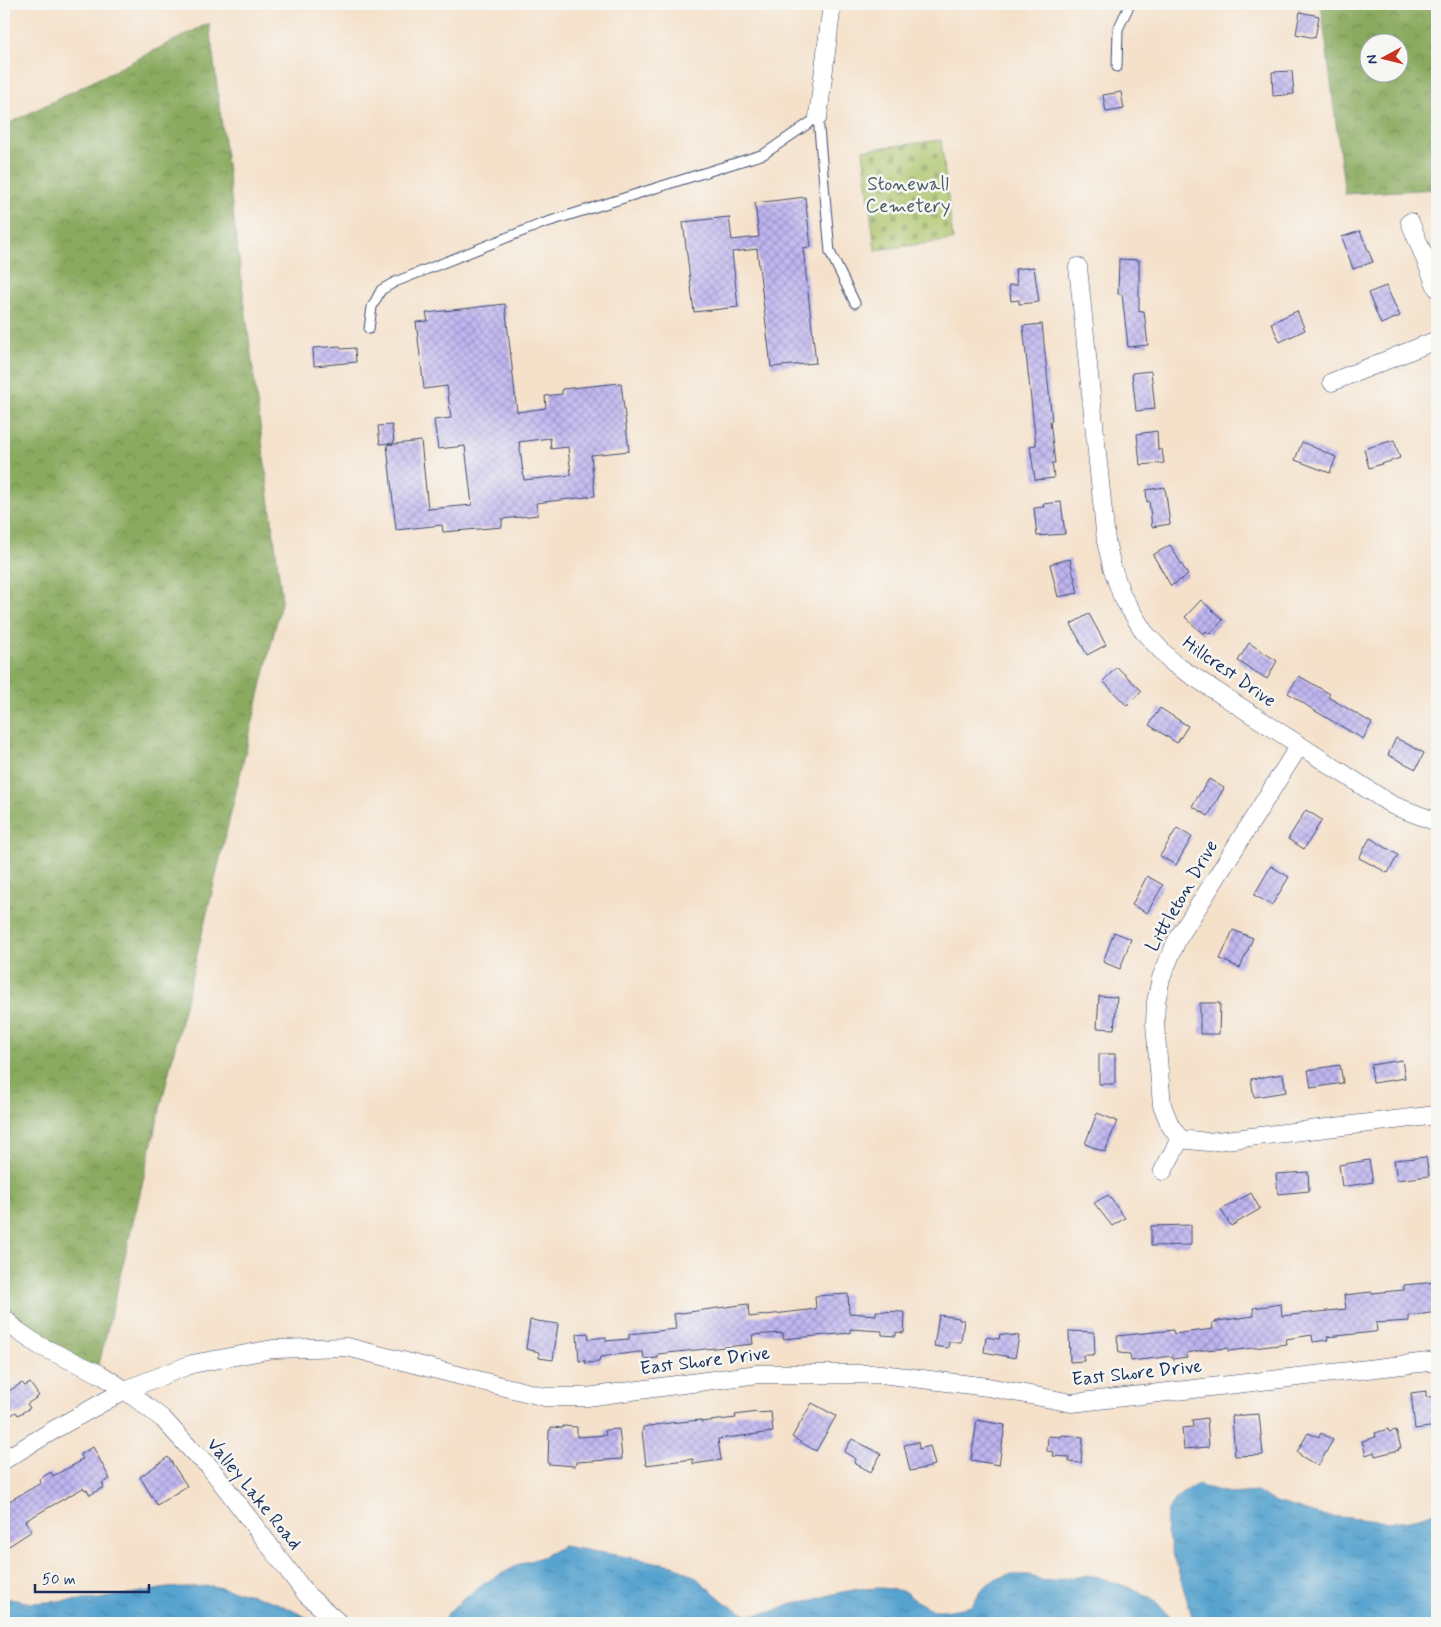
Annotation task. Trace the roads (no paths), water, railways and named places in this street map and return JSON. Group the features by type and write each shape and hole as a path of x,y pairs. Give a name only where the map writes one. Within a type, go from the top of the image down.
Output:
{"street":[{"path":"818,117 832,4"},
{"path":"1410,222 1437,288"},
{"name":"Hillcrest Drive","path":"1078,267 1106,541 1112,567 1122,596 1144,632 1174,664 1299,746 1392,805 1437,822"},
{"path":"1332,382 1437,340"},
{"name":"Littleton Drive","path":"1180,1139 1170,1125 1162,1105 1155,1024 1156,1002 1161,978 1177,940 1299,746"},
{"path":"1163,1171 1180,1139 1208,1142 1437,1115"},
{"name":"Valley Lake Road","path":"4,1318 18,1331 40,1346 100,1374 125,1390 163,1419 194,1453 209,1466 307,1595 339,1623"},
{"name":"East Shore Drive","path":"4,1460 125,1390 192,1364 273,1348 347,1347 545,1397 587,1397 758,1374 872,1374 988,1387 1072,1403 1437,1361"}],"lane":[{"path":"1117,67 1118,29 1129,6 1132,4"},
{"path":"369,329 372,307 381,290 395,282 541,224 764,154 818,117 830,252 855,303"}],"water":[{"path":"1196,1485 1233,1494 1256,1492 1276,1502 1320,1515 1388,1522 1410,1520 1437,1510 1437,1623 1194,1623 1167,1533 1166,1523 1172,1503 1181,1494"},
{"path":"563,1546 673,1565 694,1576 728,1605 749,1615 772,1612 792,1603 814,1600 837,1593 881,1588 904,1591 916,1601 933,1610 951,1610 972,1606 981,1590 991,1582 1007,1575 1029,1575 1041,1581 1051,1582 1073,1577 1095,1576 1139,1591 1157,1603 1175,1623 443,1623 443,1619 453,1608 481,1585 520,1564 542,1557"},
{"path":"212,1586 257,1596 277,1603 319,1623 4,1623 4,1595 10,1599 31,1603 99,1599 167,1588"}],"park label":[{"name":"Stonewall Cemetery","path":"908,195"}]}
